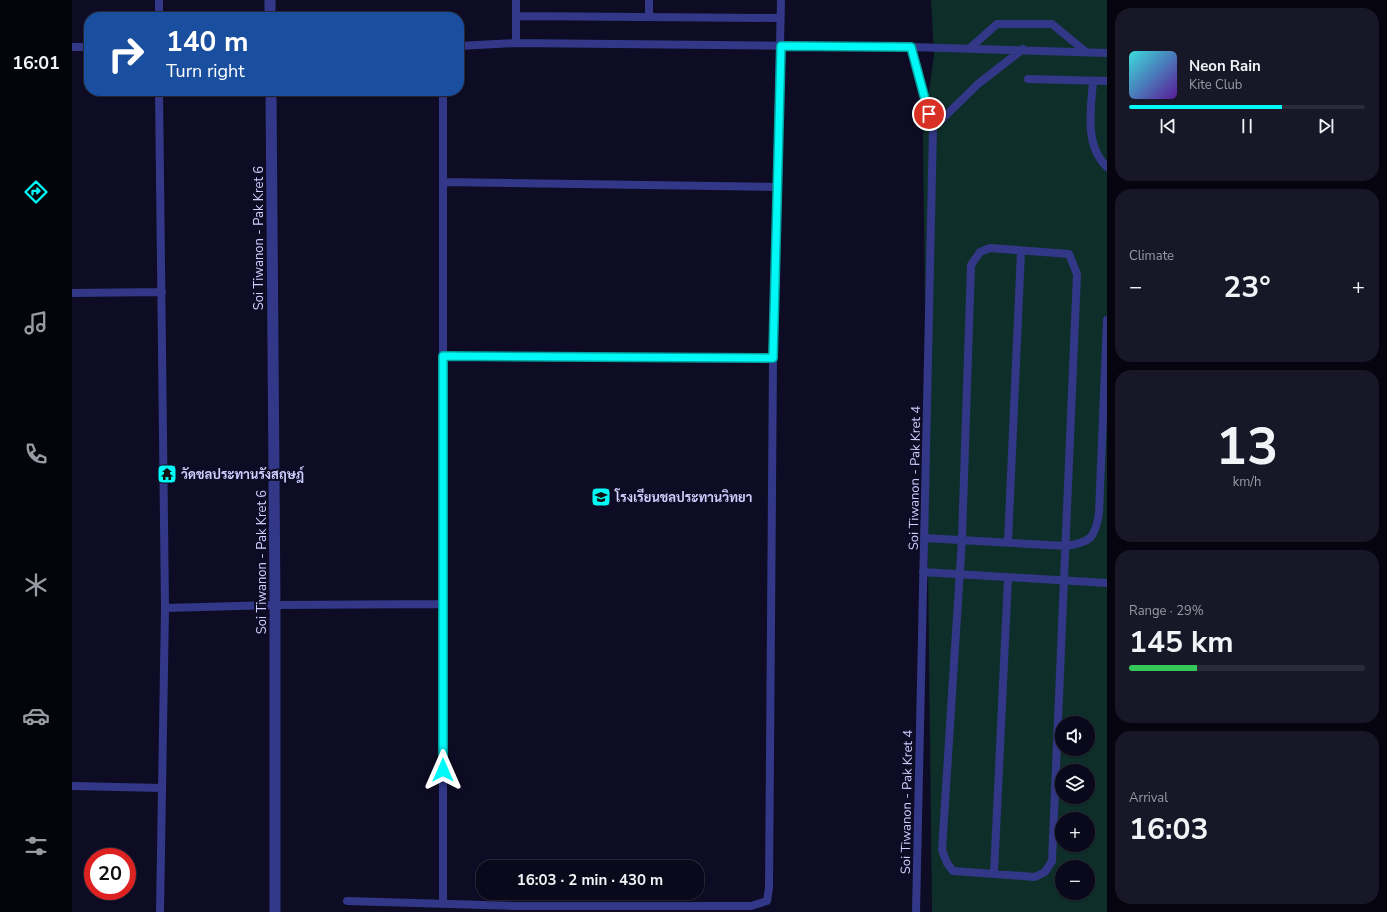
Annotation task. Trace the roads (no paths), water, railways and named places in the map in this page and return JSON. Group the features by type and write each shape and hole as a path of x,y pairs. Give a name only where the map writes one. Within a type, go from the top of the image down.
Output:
{"street":[{"path":"270,0 270,12"},
{"name":"Soi Tiwanon - Pak Kret 6","path":"271,96 276,912"}],"lane":[{"path":"159,0 159,12"},
{"path":"516,0 516,44"},
{"path":"649,0 649,17"},
{"path":"347,901 443,903 515,909 751,906 767,901 770,880 773,358 781,0"},
{"path":"516,16 780,18"},
{"path":"970,48 997,24 1052,24 1086,52"},
{"path":"464,46 516,44 911,47 930,49 1023,49 1107,53"},
{"path":"72,47 84,47"},
{"name":"Soi Tiwanon - Pak Kret 4","path":"911,47 933,128 916,912"},
{"path":"933,128 978,84 1023,49"},
{"path":"1028,79 1107,81"},
{"path":"1093,81 1090,131 1096,152 1107,168"},
{"path":"159,96 165,608 160,912"},
{"path":"443,96 443,903"},
{"path":"443,182 777,187"},
{"path":"990,248 1021,250 1069,254 1077,274 1052,861 1045,872 1034,877 953,871 947,863 942,850 962,539 971,265 980,252 990,248"},
{"path":"1008,542 1021,250"},
{"path":"72,294 162,292"},
{"path":"924,538 1066,546 1084,543 1097,530 1105,404 1107,320"},
{"path":"443,356 773,358"},
{"path":"923,572 1064,582 1107,583"},
{"path":"994,874 1008,578"},
{"path":"165,608 275,604 443,604"},
{"path":"72,786 162,788"}],"place":[{"name":"วัดชลประทานรังสฤษฎ์","path":"167,474"},
{"name":"โรงเรียนชลประทานวิทยา","path":"601,497"}]}
